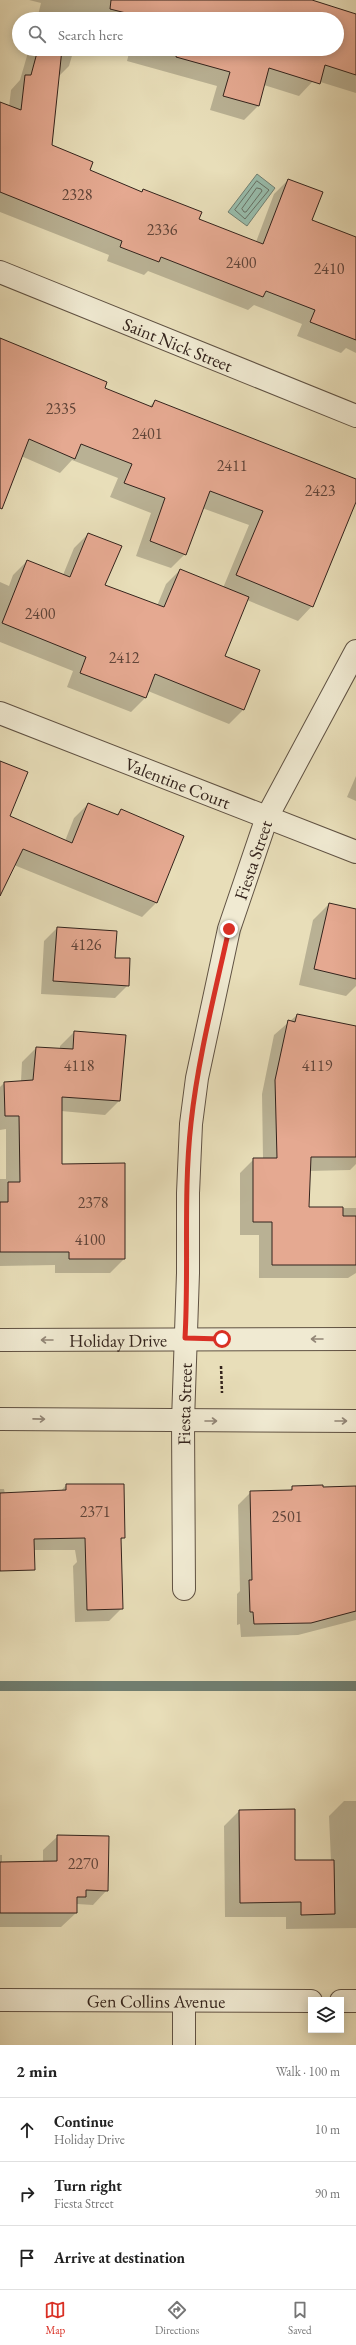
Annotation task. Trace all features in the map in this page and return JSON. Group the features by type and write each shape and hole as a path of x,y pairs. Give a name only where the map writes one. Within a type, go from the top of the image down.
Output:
{"street":[{"name":"Saint Nick Street","path":"0,272 356,416"},
{"name":"Fiesta Street","path":"184,1589 183,1421 188,1273 188,1178 191,1124 197,1078 229,929 267,817 356,651"},
{"name":"Valentine Court","path":"0,713 356,852"},
{"name":"Holiday Drive","path":"0,1340 185,1338 356,1339"},
{"path":"0,1419 356,1421"},
{"name":"Gen Collins Avenue","path":"0,2000 308,2001"},
{"path":"184,2001 184,2045"},
{"path":"344,2001 356,2001"}],"path":[{"path":"221,1364 222,1394"}],"water":[{"path":"257,174 275,188 247,226 228,212"}],"building":[{"path":"111,0 312,0 356,14 356,75 325,65 320,84 269,68 259,106 223,96 230,72 176,57 344,56 344,12 122,12 110,9"},
{"path":"36,56 61,56 52,145 93,162 90,170 142,192 143,189 202,212 199,219 263,244 288,179 323,192 312,220 356,237 356,340 310,322 315,310 266,291 263,297 161,257 159,262 120,247 122,241 0,192 0,102 21,110 25,75 31,75"},
{"path":"0,338 107,382 105,388 152,407 155,400 356,479 356,502 313,607 236,575 263,511 210,491 186,555 150,541 165,498 124,483 132,464 81,444 75,459 29,439 2,509 0,508"},
{"path":"88,533 122,546 105,585 164,607 180,569 249,597 225,656 260,670 244,710 155,674 146,698 80,673 86,657 2,623 27,560 70,577"},
{"path":"0,761 28,772 10,816 72,843 88,803 118,815 121,809 184,836 157,903 23,849 0,896"},
{"path":"329,903 356,909 356,979 314,969"},
{"path":"57,927 117,931 115,958 130,958 129,986 53,981"},
{"path":"297,1014 356,1026 356,1157 311,1157 309,1207 343,1207 343,1216 356,1216 356,1265 272,1265 272,1222 253,1222 253,1158 277,1158 275,1080 288,1020 295,1022"},
{"path":"74,1031 126,1035 120,1101 62,1097 62,1164 125,1163 125,1259 69,1259 69,1252 0,1252 0,1202 8,1202 8,1182 20,1182 19,1116 5,1116 4,1082 33,1080 36,1047 73,1049"},
{"path":"66,1484 124,1484 125,1538 121,1538 123,1609 87,1610 85,1538 34,1539 35,1570 0,1571 0,1493 66,1490"},
{"path":"323,1485 323,1487 356,1486 356,1611 311,1623 254,1624 253,1612 250,1612 249,1580 252,1580 250,1491 292,1490 292,1486"},
{"path":"295,1809 295,1860 334,1860 335,1914 301,1915 301,1902 240,1903 239,1810"},
{"path":"57,1835 109,1836 108,1891 86,1890 86,1897 77,1897 77,1913 0,1913 0,1862 57,1861"}],"waterway":[{"path":"0,1686 356,1686"}],"route":[{"path":"222,1339 185,1338 191,1124 197,1078 229,929"}]}
